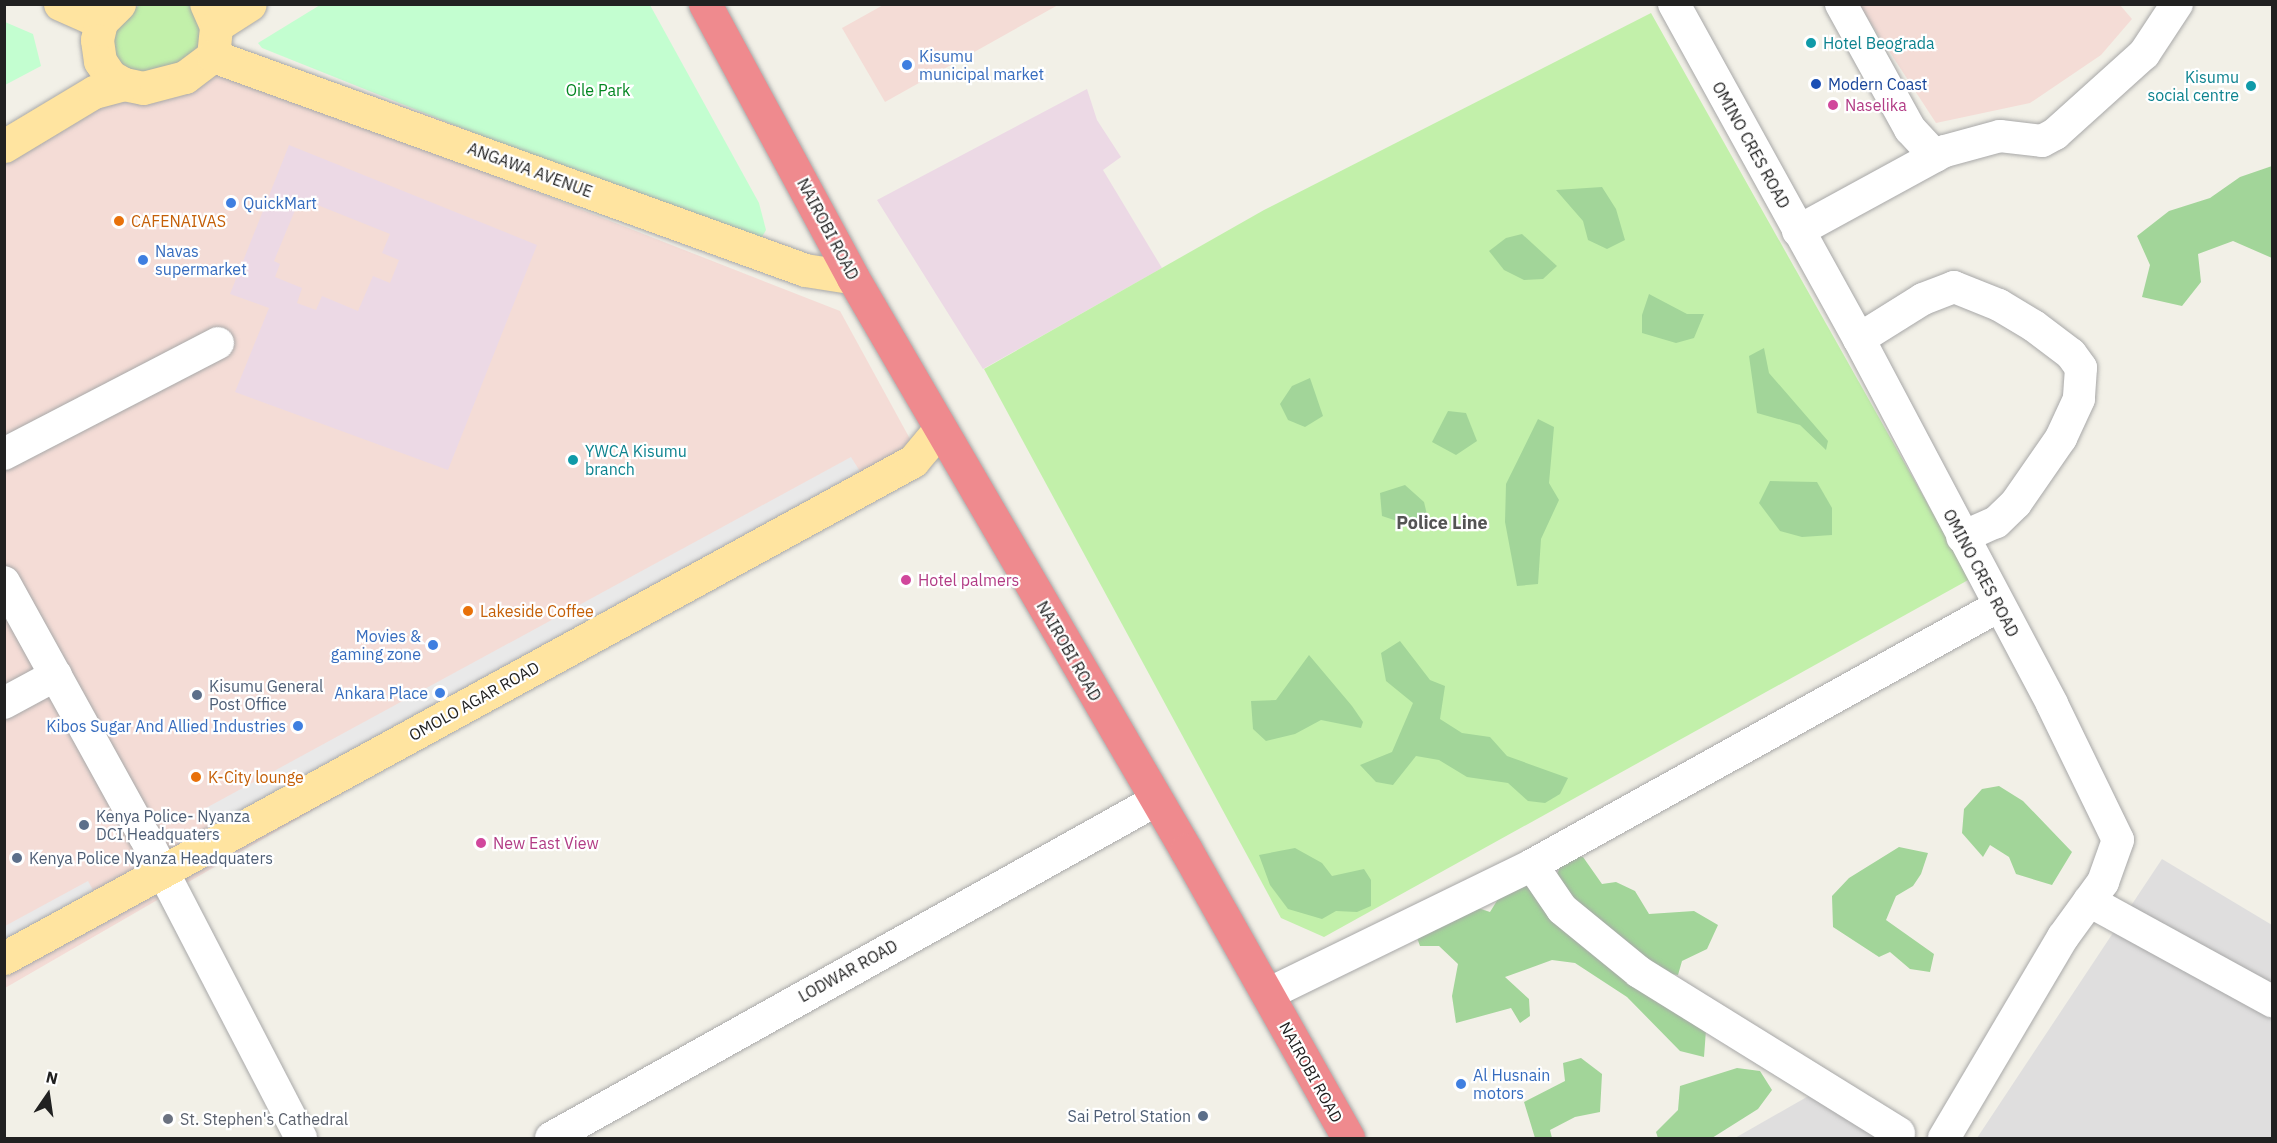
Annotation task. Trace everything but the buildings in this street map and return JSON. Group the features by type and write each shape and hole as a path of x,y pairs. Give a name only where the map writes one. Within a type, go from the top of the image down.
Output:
{"highway":[{"name":"NAIROBI ROAD","path":"696,4 828,230 849,278 1146,806 1272,1023 1331,1138"},
{"name":"NAIROBI ROAD","path":"705,4 853,278 1268,994 1348,1138"}],"main road":[{"path":"60,4 110,13 97,40 100,61 110,76 124,84 143,88 166,84 200,69 212,29 250,4"},
{"name":"ANGAWA AVENUE","path":"212,29 805,270 849,278"},
{"path":"4,124 83,78 100,61"},
{"path":"4,146 94,92 124,84"},
{"name":"OMOLO AGAR ROAD","path":"4,958 913,461 936,434"}],"street":[{"name":"OMINO CRES ROAD","path":"1674,4 1859,339 1997,607 2052,704 2118,840 2103,882 2063,936 1944,1138"},
{"path":"1841,4 1910,129 1935,156"},
{"path":"1798,231 1935,156 2000,136 2042,141 2055,134 2145,54 2177,4"},
{"path":"1859,339 1923,298 1954,287 1999,305 2034,326 2071,354 2081,368 2079,399 2061,438 2022,493 1996,522 1962,537"},
{"path":"4,454 218,343"},
{"path":"4,582 162,871 301,1138"},
{"path":"1268,994 1532,865 1997,607"},
{"path":"4,703 56,675"},
{"name":"LODWAR ROAD","path":"551,1138 1146,806"},
{"path":"1532,865 1562,909 1639,972 1899,1133"},
{"path":"2089,901 2272,1001"}],"shaded area":[{"name":"Kisumu municipal market","path":"885,4 1058,5 885,102 842,28"},
{"path":"1859,5 2120,5 2132,19 2101,55 2030,103 1936,123"},
{"path":"192,57 840,311 921,459 5,988 5,152"},
{"path":"1087,89 1097,120 1121,157 1103,170 1162,268 983,369 877,200"},
{"path":"289,145 537,245 448,470 235,392 269,308 230,294","holes":["300,198 390,234 382,253 399,260 390,283 373,276 358,311 322,296 316,310 297,303 302,288 275,277 280,264 274,261"]},
{"path":"851,457 861,473 218,829 206,808"},
{"path":"2162,859 2272,925 2272,1138 1977,1138"},
{"path":"88,881 99,901 5,953 5,926"},
{"path":"1812,1094 1885,1138 1735,1138"}],"green space":[{"path":"141,5 193,5 205,37 189,66 116,75 110,26 121,14"},
{"name":"Oile Park","path":"320,5 650,5 759,203 766,230 757,246 262,48 258,43"},
{"path":"1651,13 1970,579 1324,937 1281,918 984,369 1264,210"},
{"path":"5,22 33,34 41,66 5,85"},
{"path":"2272,166 2272,258 2233,241 2198,254 2201,282 2182,306 2142,297 2150,265 2137,236 2169,211 2210,198 2240,177"},
{"path":"1602,187 1616,209 1625,240 1607,249 1588,240 1583,221 1556,190"},
{"path":"1522,234 1557,266 1543,279 1524,280 1504,270 1489,251 1506,238"},
{"path":"1649,294 1687,314 1704,314 1694,338 1676,343 1642,333 1642,315"},
{"path":"1764,348 1769,373 1828,441 1826,450 1800,425 1757,413 1749,356"},
{"path":"1310,378 1323,416 1305,427 1288,420 1280,404 1292,386"},
{"path":"1448,411 1466,413 1477,441 1456,455 1432,442"},
{"path":"1538,419 1554,427 1549,483 1559,500 1541,539 1538,584 1517,586 1505,522 1506,484"},
{"path":"1770,481 1817,482 1832,508 1832,535 1802,537 1780,531 1759,503"},
{"path":"1405,485 1424,502 1428,519 1406,524 1382,516 1380,493"},
{"path":"1400,641 1430,680 1445,686 1440,719 1462,733 1490,737 1507,756 1568,778 1560,794 1545,803 1528,801 1508,783 1467,777 1439,760 1416,756 1393,785 1376,782 1360,765 1392,752 1413,703 1386,681 1381,653"},
{"path":"1309,655 1352,706 1363,722 1361,728 1321,720 1295,734 1266,741 1253,729 1251,701 1276,700"},
{"path":"1999,786 2023,801 2072,852 2052,885 2016,874 2009,857 1990,845 1983,857 1962,833 1964,809 1982,789"},
{"path":"1899,847 1928,853 1921,874 1913,886 1896,896 1886,920 1934,954 1930,972 1910,969 1890,952 1879,957 1833,927 1832,896 1849,878"},
{"path":"1295,848 1322,863 1332,876 1364,869 1371,880 1371,906 1357,912 1336,911 1322,919 1288,909 1270,885 1259,855"},
{"path":"1563,857 1583,857 1602,884 1616,882 1635,891 1649,914 1694,911 1718,925 1707,949 1682,961 1678,975 1653,971 1571,907 1555,881"},
{"path":"1525,884 1706,1030 1704,1057 1680,1051 1627,997 1575,963 1552,960 1505,977 1529,999 1530,1016 1520,1023 1511,1008 1456,1023 1452,996 1458,964 1439,946 1420,946 1416,935 1472,906 1490,912 1503,891"},
{"path":"1581,1058 1602,1074 1600,1112 1575,1117 1550,1130 1552,1138 1535,1138 1524,1102 1565,1081 1563,1063"},
{"path":"1737,1068 1760,1071 1772,1090 1758,1109 1712,1138 1658,1138 1656,1132 1678,1110 1680,1086"}],"place":[{"name":"Hotel Beograda","path":"1811,43"},
{"name":"Kisumu municipal market","path":"907,65"},
{"name":"Modern Coast","path":"1816,84"},
{"name":"Kisumu social centre","path":"2251,86"},
{"name":"Naselika","path":"1833,105"},
{"name":"QuickMart","path":"231,203"},
{"name":"CAFENAIVAS","path":"119,221"},
{"name":"Navas supermarket","path":"143,260"},
{"name":"YWCA Kisumu branch","path":"573,460"},
{"name":"Hotel palmers","path":"906,580"},
{"name":"Lakeside Coffee","path":"468,611"},
{"name":"Movies & gaming zone","path":"433,645"},
{"name":"Ankara Place","path":"440,693"},
{"name":"Kisumu General Post Office","path":"197,695"},
{"name":"Kibos Sugar And Allied Industries","path":"298,726"},
{"name":"K-City lounge","path":"196,777"},
{"name":"Kenya Police- Nyanza DCI Headquaters","path":"84,825"},
{"name":"New East View","path":"481,843"},
{"name":"Kenya Police Nyanza Headquaters","path":"17,858"},
{"name":"Al Husnain motors","path":"1461,1084"},
{"name":"Sai Petrol Station","path":"1203,1116"},
{"name":"St. Stephen's Cathedral","path":"168,1119"}],"district":[{"name":"Police Line","path":"1442,523"}]}
